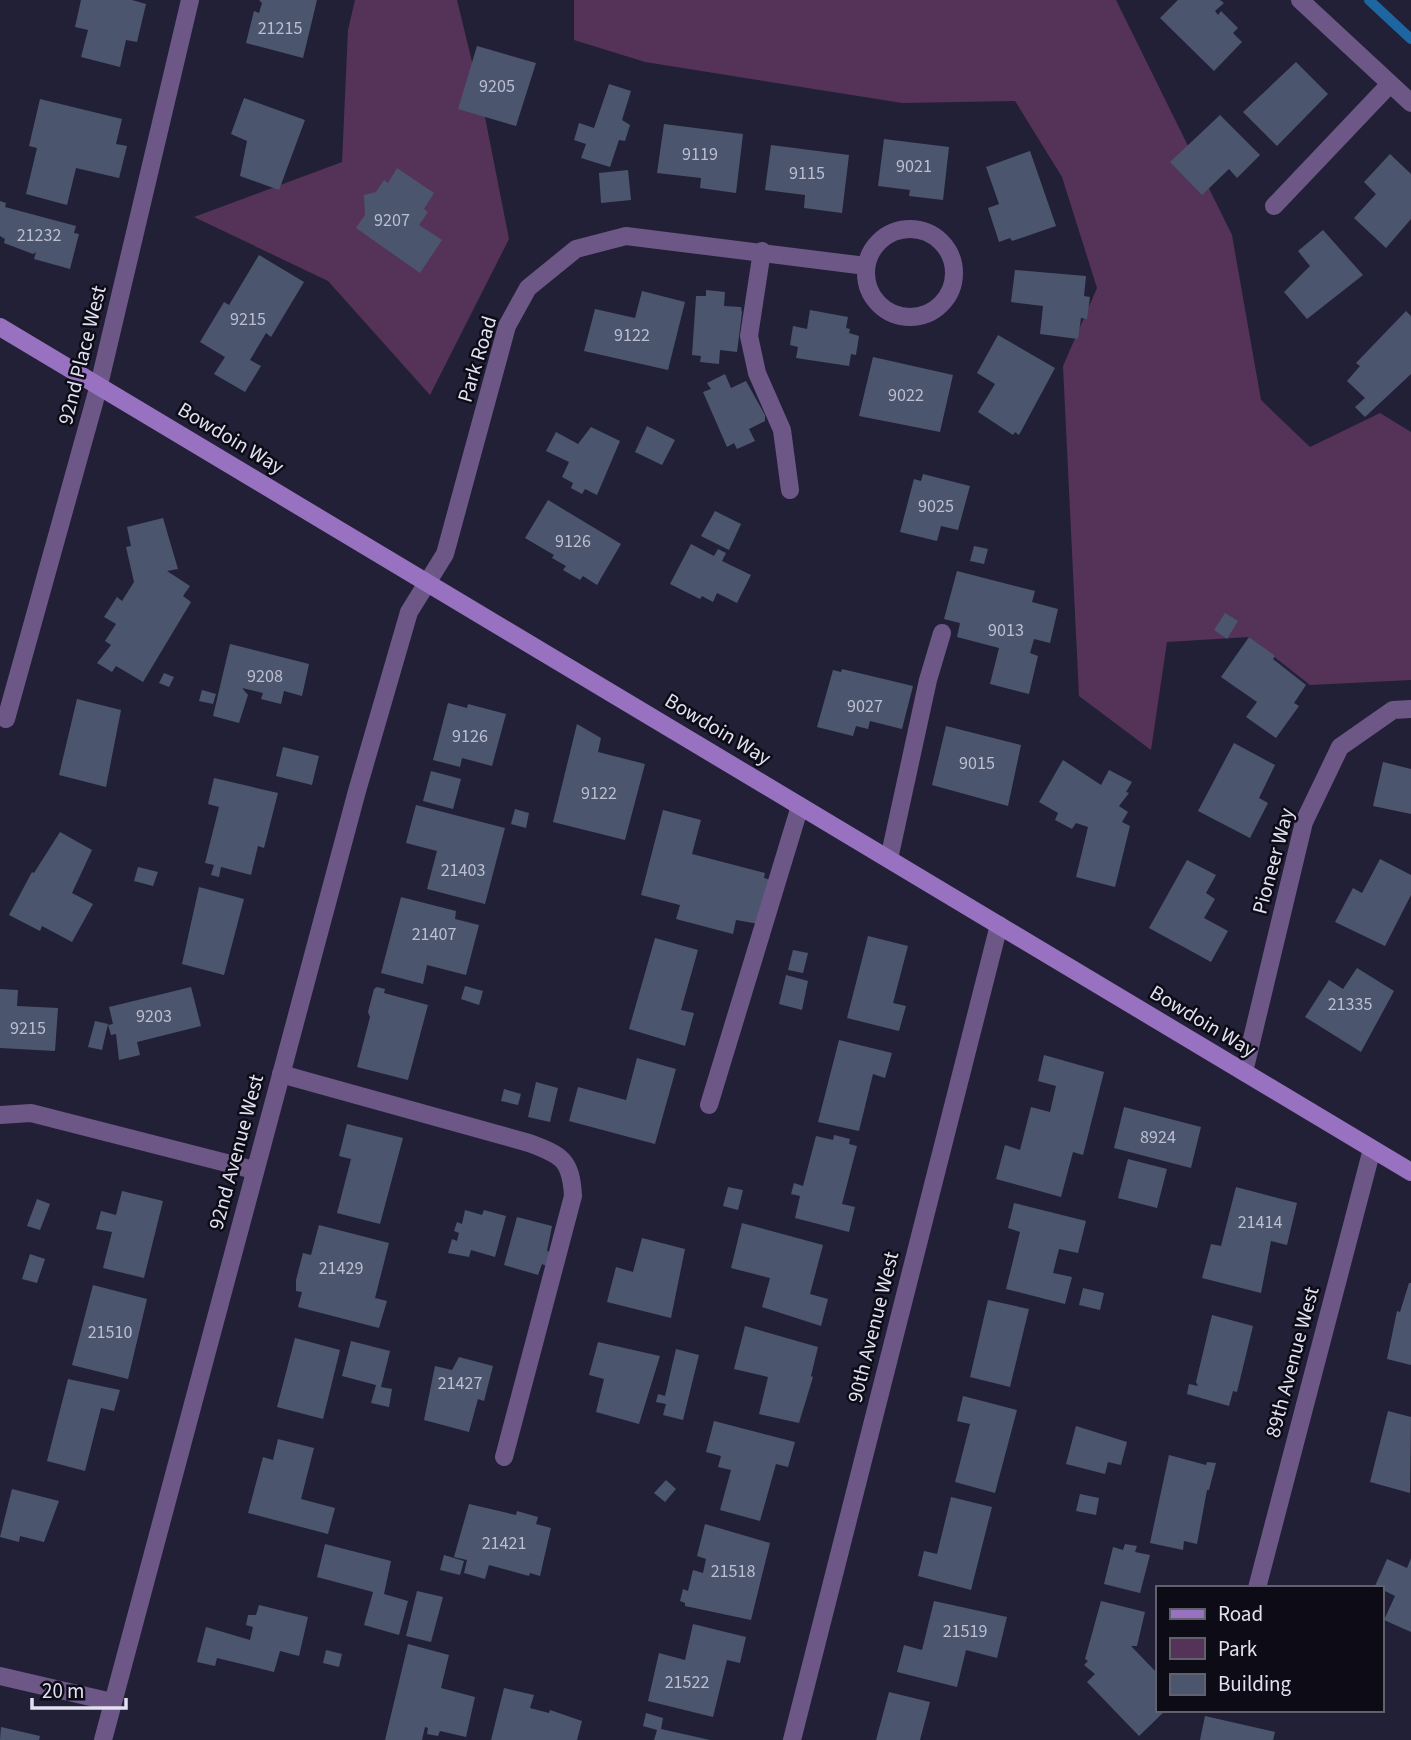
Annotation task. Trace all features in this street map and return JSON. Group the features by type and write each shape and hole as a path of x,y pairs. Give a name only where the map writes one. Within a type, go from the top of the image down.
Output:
{"street":[{"name":"92nd Place West","path":"6,719 99,386 190,0"},
{"path":"1300,0 1411,103"},
{"path":"1274,206 1390,83"},
{"path":"916,229 930,233 949,253 954,280 949,294 939,306 926,314 911,317 896,315 883,308 873,297 867,283 866,265 878,243 889,234 916,229"},
{"name":"Park Road","path":"428,582 445,554 507,326 528,288 576,249 626,236 866,265"},
{"path":"762,251 749,336 757,373 782,430 790,490"},
{"name":"Bowdoin Way","path":"0,327 1411,1172"},
{"name":"92nd Avenue West","path":"104,1740 254,1170 405,622 428,582"},
{"path":"889,859 913,742 942,633"},
{"name":"Pioneer Way","path":"1244,1072 1304,822 1340,747 1392,710 1411,709"},
{"path":"709,1105 800,806"},
{"name":"90th Avenue West","path":"792,1740 999,925"},
{"path":"281,1074 529,1143 554,1152 565,1161 572,1176 573,1196 504,1457"},
{"path":"0,1115 31,1113 254,1170"},
{"name":"89th Avenue West","path":"1258,1586 1372,1149"},
{"path":"0,1676 112,1702"}],"green space":[{"path":"355,0 457,0 483,107 509,239 430,395 328,281 194,217 342,162 348,30"},
{"path":"574,0 1116,0 1232,235 1261,400 1310,447 1380,413 1411,432 1411,680 1310,685 1249,637 1167,642 1151,750 1079,696 1063,366 1097,288 1062,177 1015,101 902,103 645,62 574,40"}],"building":[{"path":"81,0 132,0 146,4 137,42 126,40 120,67 81,57 88,30 75,27"},
{"path":"259,0 317,0 303,58 246,43 254,11 259,13 262,3"},
{"path":"1178,0 1220,0 1224,3 1215,11 1218,15 1221,11 1238,28 1233,33 1242,42 1214,71 1160,18"},
{"path":"477,46 536,63 516,126 458,109"},
{"path":"1296,62 1328,94 1277,146 1243,112"},
{"path":"609,84 631,91 622,120 630,125 625,141 619,140 610,167 581,158 586,144 574,140 579,123 594,128"},
{"path":"244,98 305,120 279,190 240,176 247,141 231,134"},
{"path":"40,99 122,119 116,144 127,146 119,178 76,168 67,205 26,194 37,148 29,146"},
{"path":"1220,115 1260,155 1237,178 1229,169 1202,195 1170,162"},
{"path":"664,124 743,134 736,193 700,188 701,178 657,173"},
{"path":"884,139 949,147 943,200 909,196 910,190 878,186"},
{"path":"771,145 849,155 842,213 804,208 805,195 765,190"},
{"path":"1030,151 1056,226 1012,241 1010,238 999,242 988,208 999,204 986,167"},
{"path":"1390,154 1411,174 1411,219 1386,248 1354,218 1376,194 1364,182"},
{"path":"397,168 434,193 424,209 428,212 419,225 442,240 420,273 356,228 365,215 364,195 376,192 384,180 388,183"},
{"path":"628,170 631,200 601,203 599,173"},
{"path":"0,201 6,203 5,207 76,226 74,233 79,234 70,269 34,259 36,252 33,254 4,243 5,239 0,236"},
{"path":"1323,230 1363,275 1307,319 1284,292 1310,266 1298,251"},
{"path":"259,255 304,282 271,337 266,333 250,360 261,366 245,392 214,374 225,357 200,342 224,302 229,305"},
{"path":"1015,270 1086,276 1084,296 1090,297 1087,319 1081,318 1078,339 1040,334 1043,306 1011,302"},
{"path":"706,290 725,292 724,306 741,307 737,352 720,350 719,364 700,362 701,356 692,355 696,296 706,296"},
{"path":"642,291 685,302 668,370 584,351 595,309 635,318"},
{"path":"810,310 848,317 846,328 850,329 849,333 859,336 856,355 851,354 849,366 796,358 798,347 790,345 793,326 807,329"},
{"path":"1406,311 1411,316 1411,374 1365,417 1355,407 1365,398 1347,381 1360,366 1356,363"},
{"path":"998,335 1055,368 1019,435 1015,432 1013,435 978,412 995,384 977,373"},
{"path":"873,357 953,375 940,432 859,416"},
{"path":"725,374 731,388 746,381 765,415 765,421 749,429 755,441 737,449 734,443 727,447 703,392 711,389 707,383"},
{"path":"647,426 675,440 662,465 635,452"},
{"path":"591,427 620,441 597,495 585,489 582,494 571,488 573,483 562,477 569,462 546,451 556,432 578,444"},
{"path":"923,474 970,486 958,530 941,526 937,541 900,532 914,479 921,481"},
{"path":"548,500 621,544 597,585 583,576 580,580 563,570 566,566 552,558 554,555 525,538"},
{"path":"715,511 741,524 729,550 701,536"},
{"path":"163,518 178,569 167,571 190,586 183,596 191,602 143,682 116,666 112,672 97,663 111,645 105,641 116,624 104,617 117,597 122,601 134,582 126,547 131,546 127,527"},
{"path":"691,544 714,556 718,549 726,553 722,561 751,575 737,603 717,593 713,602 702,596 700,599 670,584"},
{"path":"974,546 988,549 984,564 970,561"},
{"path":"957,571 1035,591 1032,602 1058,609 1050,643 1034,639 1030,653 1038,656 1029,694 990,684 999,648 957,637 960,623 944,619"},
{"path":"1225,613 1238,621 1227,639 1214,630"},
{"path":"1249,637 1275,656 1273,659 1306,685 1294,703 1299,706 1276,738 1246,717 1257,702 1221,677"},
{"path":"230,644 309,664 302,696 284,691 281,704 261,699 263,693 242,688 248,695 239,723 213,716"},
{"path":"842,669 913,686 902,729 870,721 868,729 856,726 853,736 817,727 833,670 841,672"},
{"path":"164,673 174,677 169,687 159,683"},
{"path":"202,690 216,694 213,704 199,701"},
{"path":"77,699 121,710 106,787 59,775"},
{"path":"448,703 467,708 468,704 506,714 492,766 462,758 460,767 433,760"},
{"path":"577,724 601,738 598,752 645,764 625,840 553,822"},
{"path":"946,726 1021,745 1008,806 932,785"},
{"path":"1234,743 1275,765 1259,798 1268,803 1250,838 1198,811"},
{"path":"283,747 319,756 312,785 276,776"},
{"path":"1063,760 1101,785 1109,770 1132,782 1126,792 1129,793 1119,806 1128,812 1122,822 1130,826 1115,887 1076,877 1088,827 1076,823 1072,829 1055,820 1058,813 1039,802"},
{"path":"1383,762 1411,769 1411,814 1373,806"},
{"path":"431,771 461,779 453,809 423,801"},
{"path":"214,778 278,793 264,848 258,846 251,875 221,867 219,877 211,875 214,865 205,863 219,807 208,804"},
{"path":"416,805 505,828 485,904 427,889 437,851 406,843"},
{"path":"515,809 529,813 526,828 511,824"},
{"path":"663,810 701,820 692,854 765,873 764,878 771,880 759,924 736,920 733,934 676,919 680,905 641,895"},
{"path":"60,832 92,850 72,893 93,904 72,942 42,926 40,931 9,915 32,872 34,873"},
{"path":"1380,859 1411,875 1411,895 1385,946 1335,922 1353,888 1362,893"},
{"path":"1187,860 1216,875 1206,893 1215,899 1204,918 1228,931 1211,962 1149,928"},
{"path":"138,867 158,872 153,886 134,881"},
{"path":"199,887 244,899 224,975 182,964"},
{"path":"401,897 456,911 455,919 479,925 466,975 427,965 423,984 381,973"},
{"path":"868,936 908,946 893,1003 906,1006 899,1031 847,1018"},
{"path":"655,938 698,950 681,1010 694,1013 685,1046 629,1029"},
{"path":"793,950 808,953 803,973 788,970"},
{"path":"1357,968 1394,991 1361,1052 1305,1017 1329,980 1343,989"},
{"path":"786,975 808,981 802,1010 779,1004"},
{"path":"465,986 483,991 479,1005 461,999"},
{"path":"191,987 201,1026 137,1042 140,1055 119,1060 116,1034 111,1035 108,1025 113,1024 109,1007"},
{"path":"0,989 18,990 17,1006 58,1008 55,1051 0,1048"},
{"path":"374,989 385,989 384,993 428,1005 408,1080 357,1067 370,1017 368,1012"},
{"path":"95,1021 108,1024 102,1050 88,1047"},
{"path":"839,1040 892,1053 885,1078 873,1074 859,1131 818,1122"},
{"path":"1044,1055 1104,1072 1083,1155 1073,1152 1061,1197 996,1179 1005,1145 1020,1150 1031,1107 1050,1112 1056,1086 1038,1081"},
{"path":"637,1058 676,1069 655,1144 569,1121 578,1087 626,1100"},
{"path":"536,1082 558,1088 550,1122 528,1117"},
{"path":"504,1089 521,1094 518,1105 501,1101"},
{"path":"1124,1107 1201,1127 1191,1168 1114,1148"},
{"path":"347,1124 403,1138 380,1224 337,1213 351,1159 339,1156"},
{"path":"834,1135 850,1139 849,1144 857,1146 842,1204 855,1207 849,1232 795,1218 800,1196 791,1194 794,1183 803,1186 816,1136 833,1140"},
{"path":"1128,1159 1167,1169 1157,1208 1118,1198"},
{"path":"728,1187 743,1190 738,1210 723,1206"},
{"path":"1236,1187 1297,1203 1287,1245 1271,1241 1261,1293 1202,1278 1211,1244 1221,1246"},
{"path":"122,1191 163,1201 144,1278 103,1268 112,1232 96,1229 101,1211 116,1215"},
{"path":"37,1199 50,1204 40,1230 27,1226"},
{"path":"1014,1203 1086,1221 1078,1253 1059,1249 1053,1273 1072,1277 1065,1304 1006,1289 1020,1232 1008,1228"},
{"path":"465,1210 482,1215 484,1210 506,1216 495,1257 471,1250 469,1257 448,1253 452,1239 457,1241 459,1233 454,1231 457,1222 462,1224"},
{"path":"517,1217 552,1226 547,1251 555,1253 550,1268 542,1264 538,1275 504,1265"},
{"path":"742,1223 823,1245 810,1294 828,1299 821,1326 762,1307 770,1278 731,1268"},
{"path":"319,1225 389,1243 375,1298 387,1301 379,1328 298,1307 302,1292 296,1291 296,1280 303,1253 311,1255"},
{"path":"642,1238 685,1249 671,1318 607,1302 616,1267 633,1272"},
{"path":"30,1254 45,1259 37,1283 22,1279"},
{"path":"1409,1283 1411,1365 1387,1359 1397,1311 1400,1312"},
{"path":"93,1285 147,1299 128,1379 72,1365"},
{"path":"1083,1288 1104,1293 1100,1310 1079,1305"},
{"path":"988,1300 1029,1309 1010,1387 970,1377"},
{"path":"1212,1315 1253,1326 1237,1392 1233,1391 1229,1406 1187,1394 1189,1384 1198,1386 1196,1382"},
{"path":"745,1326 818,1347 811,1376 813,1377 799,1423 759,1414 768,1377 734,1369"},
{"path":"295,1338 340,1350 323,1419 277,1407"},
{"path":"351,1341 390,1351 381,1387 392,1389 389,1407 371,1403 376,1385 342,1376"},
{"path":"598,1342 660,1356 639,1424 596,1412 604,1379 589,1375"},
{"path":"676,1349 699,1355 683,1420 663,1415 666,1404 656,1402 658,1394 665,1396"},
{"path":"459,1357 493,1366 484,1401 478,1399 469,1432 424,1420 435,1366 452,1370"},
{"path":"68,1379 120,1390 114,1411 101,1408 85,1471 47,1461"},
{"path":"963,1396 1017,1410 995,1493 955,1482 970,1424 957,1421"},
{"path":"1388,1411 1411,1417 1410,1493 1370,1482"},
{"path":"714,1421 795,1442 788,1467 776,1464 760,1521 720,1510 731,1470 718,1467 721,1456 706,1452"},
{"path":"1076,1426 1127,1442 1121,1465 1108,1462 1105,1474 1066,1464"},
{"path":"278,1439 314,1448 301,1499 335,1508 328,1534 248,1513 263,1457 273,1460"},
{"path":"1169,1455 1206,1465 1207,1462 1216,1463 1207,1490 1197,1544 1184,1541 1183,1550 1150,1543"},
{"path":"666,1480 676,1489 665,1502 654,1493"},
{"path":"12,1489 59,1501 44,1542 20,1536 19,1542 0,1537"},
{"path":"1080,1494 1099,1498 1096,1515 1076,1511"},
{"path":"951,1497 992,1507 971,1590 918,1576 924,1551 937,1554"},
{"path":"469,1504 516,1515 517,1511 538,1517 536,1524 551,1528 540,1576 530,1573 529,1576 489,1565 485,1579 464,1573 467,1560 454,1557"},
{"path":"705,1524 770,1543 751,1620 685,1606 685,1603 680,1601 683,1589 688,1591 693,1570 703,1573 706,1559 697,1556"},
{"path":"325,1544 391,1561 384,1594 408,1601 399,1635 364,1625 373,1592 317,1577"},
{"path":"1125,1544 1137,1546 1135,1552 1150,1555 1140,1593 1104,1584 1113,1547 1123,1550"},
{"path":"444,1555 464,1561 460,1575 440,1570"},
{"path":"1411,1558 1411,1632 1384,1620 1395,1596 1383,1590 1383,1586 1375,1586 1387,1559 1407,1568"},
{"path":"417,1591 443,1597 431,1642 406,1636"},
{"path":"934,1601 1007,1617 997,1658 966,1650 957,1687 897,1672 904,1645 922,1650"},
{"path":"1101,1601 1145,1612 1137,1646 1131,1646 1156,1672 1156,1712 1164,1712 1139,1736 1087,1682 1095,1674 1084,1665 1088,1661 1085,1659"},
{"path":"259,1605 308,1617 299,1656 280,1651 274,1672 217,1658 215,1666 197,1662 206,1627 250,1640 253,1627 246,1625 248,1615 256,1615"},
{"path":"693,1624 746,1637 740,1663 727,1660 713,1717 648,1701 659,1653 685,1660"},
{"path":"408,1644 449,1655 441,1688 475,1697 466,1737 440,1731 438,1736 427,1734 428,1728 425,1727 422,1740 385,1740"},
{"path":"326,1650 342,1654 339,1667 323,1663"},
{"path":"504,1688 534,1695 530,1708 549,1713 550,1710 582,1721 577,1740 491,1740"},
{"path":"889,1692 930,1702 920,1740 876,1740"},
{"path":"646,1713 663,1718 661,1729 710,1740 654,1740 657,1730 643,1726"},
{"path":"1205,1716 1275,1732 1273,1740 1200,1740"},
{"path":"1,1727 40,1736 39,1740 0,1740"}],"waterway":[{"path":"1369,0 1411,39"}]}
